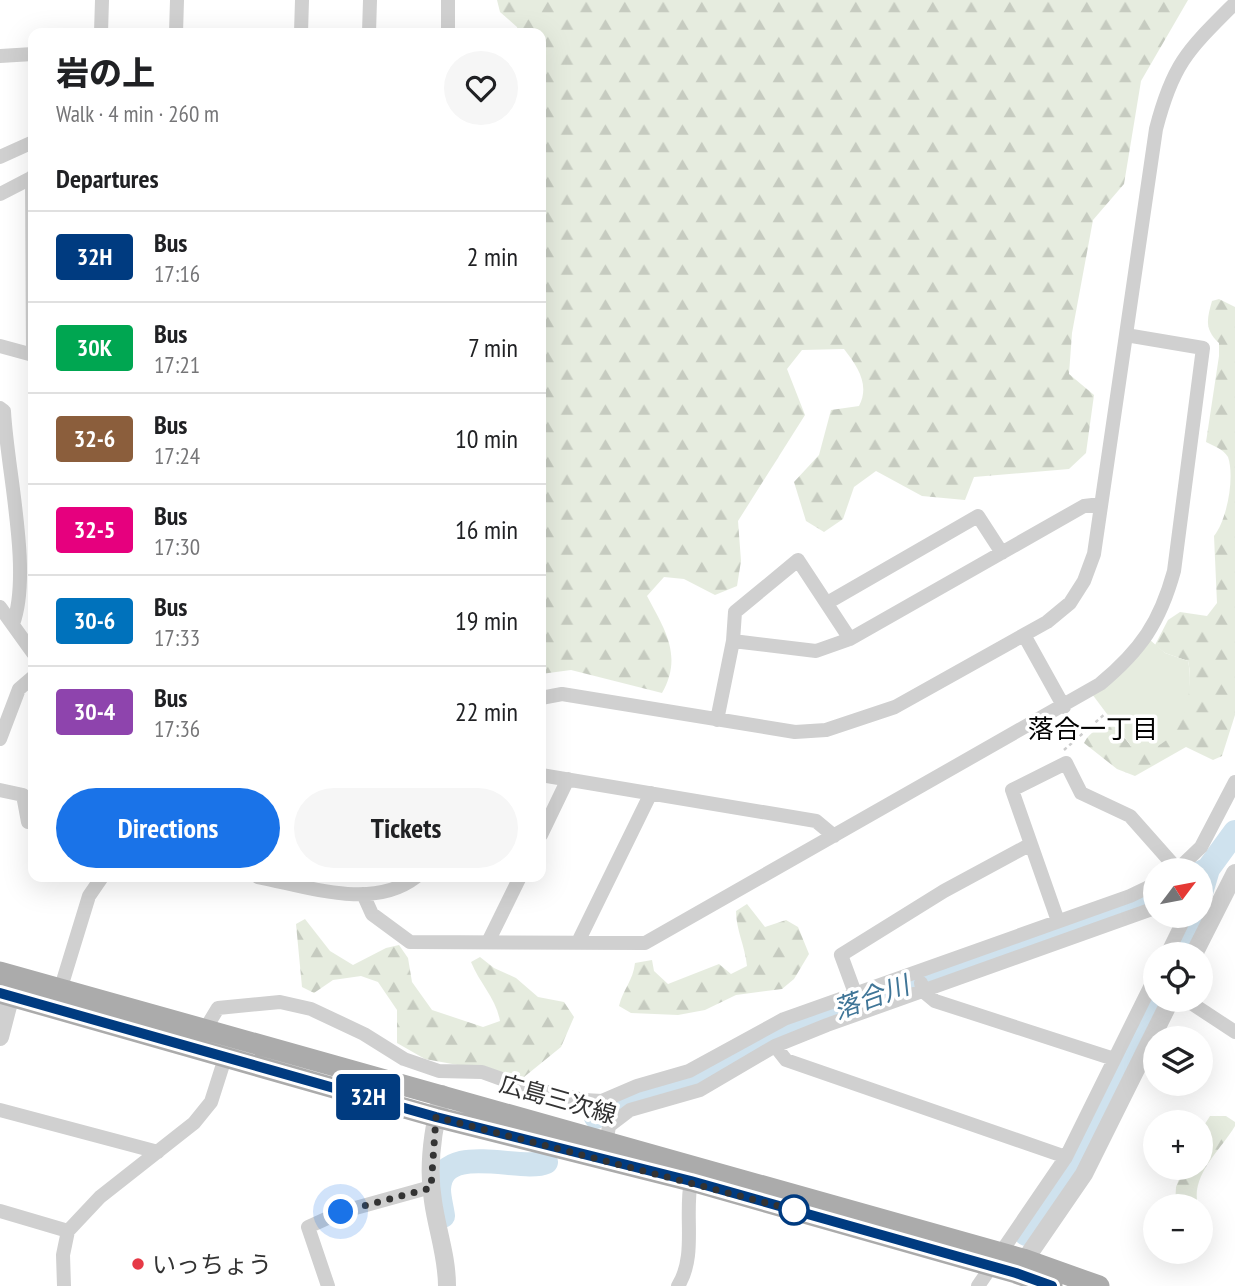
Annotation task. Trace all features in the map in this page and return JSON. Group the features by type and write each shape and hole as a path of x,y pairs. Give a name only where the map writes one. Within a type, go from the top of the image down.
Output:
{"main road":[{"name":"広島三次線","path":"7,984 61,988 204,1031 442,1094 691,1181 996,1259"},
{"name":"広島三次線","path":"7,984 55,1009 226,1055 436,1117 605,1150 1099,1286"},
{"name":"広島三次線","path":"1020,1266 1052,1286"}],"street":[{"path":"101,28 102,0"},
{"path":"176,28 177,0"},
{"path":"301,28 302,0"},
{"path":"369,28 370,0"},
{"path":"447,28 448,0"},
{"path":"546,697 562,694 795,732 825,730 857,722 895,707 1047,622 1070,603 1084,581 1094,554 1156,130 1166,90 1179,63 1193,45 1235,3"},
{"path":"0,56 28,54"},
{"path":"0,157 28,144"},
{"path":"0,194 28,180"},
{"path":"363,894 372,914 410,942 645,943 1101,684 1126,663 1148,637 1166,599 1174,571 1203,348 1126,335"},
{"path":"0,345 28,353"},
{"path":"0,408 4,411 6,454 17,515 18,609 13,624"},
{"path":"733,641 816,650 850,639 1084,506 1101,504"},
{"path":"827,603 978,516 1002,553"},
{"path":"717,720 733,641 735,612 798,560 850,639"},
{"path":"0,607 28,646"},
{"path":"1024,635 1064,706"},
{"path":"0,739 3,722 19,689 28,681"},
{"path":"1058,921 1012,790 1066,763 1081,793 1130,816 1167,858"},
{"path":"546,776 816,821 834,836"},
{"path":"546,825 568,779"},
{"path":"1190,858 1201,848 1235,782"},
{"path":"0,790 23,795 28,822"},
{"path":"578,943 651,793"},
{"path":"855,993 841,955 944,891 1031,845"},
{"path":"1200,942 1235,873"},
{"path":"55,1009 89,896 99,882"},
{"path":"290,882 363,894 390,891 407,882"},
{"path":"488,942 518,882"},
{"path":"605,1150 609,1126 630,1110 700,1090 775,1046 919,980 1058,921 1143,889"},
{"path":"204,1031 218,1008 280,1002 311,1009 364,1034 404,1059 439,1071 482,1072 521,1086 584,1100 602,1101 637,1086 689,1071 784,1019 855,993 919,980 1143,912"},
{"path":"919,980 935,1001 1114,1059"},
{"path":"0,1037 7,984"},
{"path":"978,1286 1066,1157 1143,1002"},
{"path":"1020,1266 1084,1174 1165,1012"},
{"path":"1205,1012 1235,1032"},
{"path":"775,1046 786,1060 1066,1157"},
{"path":"64,1286 63,1255 68,1231 100,1197 194,1123 211,1102 226,1055"},
{"path":"442,1094 436,1117 431,1188 447,1262 447,1286"},
{"path":"0,1110 158,1152"},
{"path":"678,1286 688,1262 687,1203 691,1181"},
{"path":"328,1286 308,1227 341,1212 431,1188"},
{"path":"0,1211 68,1231"}],"path":[{"path":"1066,763 1060,753 1106,713"}],"green space":[{"path":"497,0 1188,0 1141,81 1124,184 1093,220 1072,333 1069,374 1094,395 1086,453 1069,469 974,477 965,500 922,496 876,471 854,487 843,519 824,532 806,521 794,482 819,455 831,410 859,406 863,383 858,369 844,349 802,350 787,369 805,415 738,521 741,561 737,586 715,595 684,579 664,577 647,596 665,632 671,655 668,680 662,693 571,670 546,673 546,28 517,28 500,12"},
{"path":"1219,299 1235,307 1235,715 1222,756 1213,760 1186,747 1135,776 1117,769 1084,743 1097,730 1116,727 1131,746 1176,711 1188,690 1188,661 1165,653 1155,645 1168,620 1180,612 1207,616 1217,603 1214,536 1223,520 1231,476 1228,457 1206,442 1219,356 1219,343 1211,333 1208,319 1212,301"},
{"path":"1150,640 1165,653 1188,661 1190,678 1186,707 1179,725 1170,737 1152,750 1131,746 1092,694"},
{"path":"747,904 765,927 786,920 798,927 809,954 794,979 782,989 736,995 705,1010 678,1015 631,1013 619,1006 635,963 652,960 654,971 668,984 719,964 731,974 747,966 736,911"},
{"path":"305,919 330,951 353,965 386,948 399,945 408,958 412,982 432,1010 483,1027 500,1021 495,1005 471,962 480,957 494,968 516,978 538,997 564,1002 574,1017 561,1047 524,1077 425,1059 397,1043 397,1010 378,982 361,976 333,980 314,993 302,987 296,924"},
{"path":"1213,1116 1226,1116 1235,1122 1235,1126 1213,1156"},
{"path":"1179,1180 1199,1180 1197,1194 1176,1194"}],"waterway":[{"name":"落合川","path":"1213,862 1235,832"},
{"name":"落合川","path":"596,1117 621,1101 687,1084 785,1030 835,1010 1143,901"},
{"path":"1183,942 1189,928"},
{"path":"1026,1234 1091,1133 1150,1012"},
{"name":"落合川","path":"443,1216 439,1189 443,1174 453,1166 484,1161 519,1164 546,1162"}],"bus line":[{"name":"32H","path":"0,993 226,1055 436,1117 691,1181 1016,1273 1052,1286"}],"place":[{"name":"いっちょう","path":"138,1264"}],"district":[{"name":"落合一丁目","path":"1093,728"}],"route":[{"path":"341,1212 431,1188 436,1117 691,1181 794,1210"}]}
